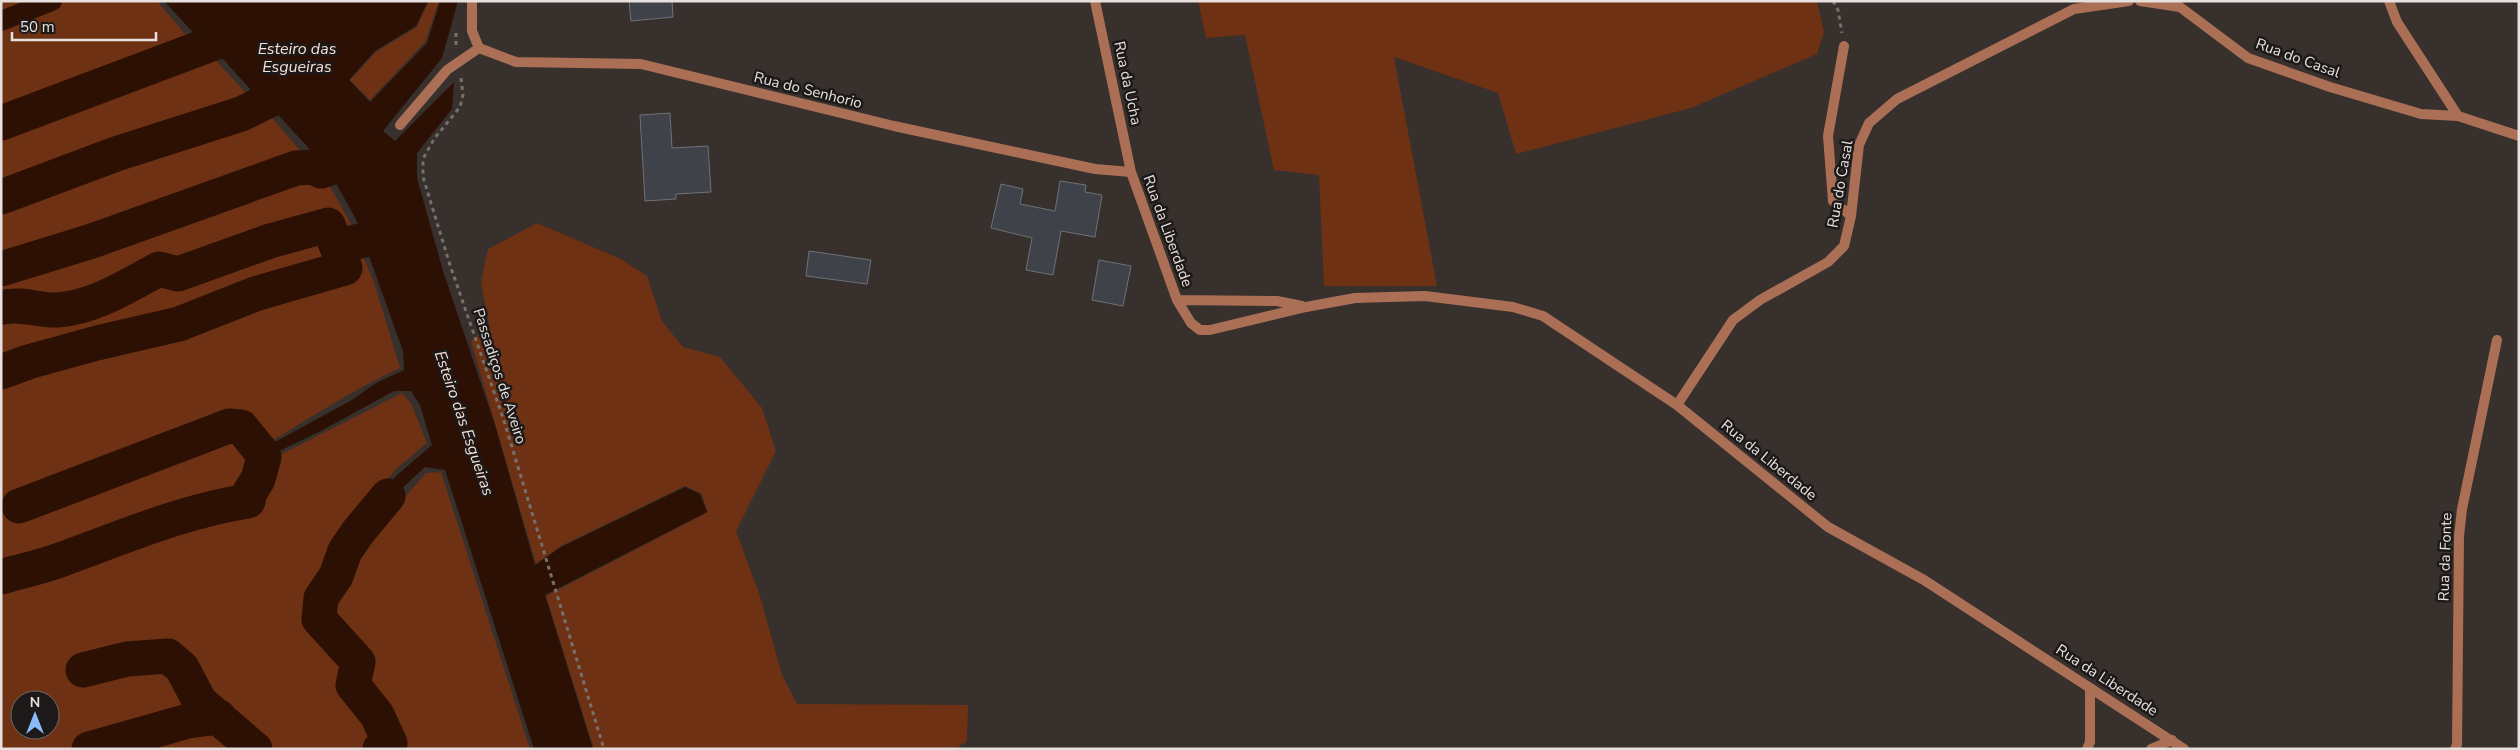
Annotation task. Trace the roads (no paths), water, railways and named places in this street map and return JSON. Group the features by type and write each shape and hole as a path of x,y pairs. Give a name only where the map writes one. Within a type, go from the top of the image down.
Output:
{"street":[{"path":"400,125 447,70 479,48 472,32 472,1"},
{"name":"Rua da Ucha","path":"1095,1 1131,172"},
{"name":"Rua do Casal","path":"1677,405 1732,320 1760,300 1828,262 1844,246 1850,216 1859,145 1868,123 1897,99 2074,10 2129,1"},
{"name":"Rua do Casal","path":"2140,1 2180,7 2248,58 2321,84 2421,114 2458,116 2519,136"},
{"path":"2389,1 2397,22 2458,116"},
{"path":"1844,46 1828,136 1833,201 1850,216"},
{"name":"Rua do Senhorio","path":"479,48 516,62 641,64 904,128 1095,169 1131,172"},
{"name":"Rua da Liberdade","path":"1131,172 1177,300 1191,323 1200,330 1210,330 1306,307 1355,298 1425,296 1513,306 1543,316 1677,405 1828,527 1924,580 2184,749"},
{"name":"Rua da Liberdade","path":"1177,300 1277,301 1306,307"},
{"name":"Rua da Fonte","path":"2455,749 2457,745 2459,536 2462,509 2497,340"},
{"path":"2087,749 2090,742 2090,688"},
{"path":"2151,749 2172,740"}],"water":[{"name":"Esteiro das Esgueiras","path":"164,1 428,1 416,26 375,51 349,80 370,102 427,43 440,1 458,1 442,58 383,131 395,141 454,82 452,109 417,153 417,178 443,271 495,425 535,565 561,547 685,487 700,494 707,512 545,595 593,749 534,749 445,470 425,467 400,490 373,526 358,538 355,527 383,496 396,476 432,445 420,405 411,391 394,391 321,431 271,455 267,461 265,479 248,501 234,497 256,476 258,453 243,435 222,421 242,423 264,448 352,400 376,383 404,370 403,351 369,256 337,247 345,240 363,232 328,169 270,106 241,114 258,98 216,51 182,54 199,39"}],"waterway":[{"path":"1,21 52,1"},
{"path":"1,123 227,38"},
{"path":"1,197 116,154 241,114 284,93"},
{"path":"1,269 92,241 296,168 314,167 321,171 361,158"},
{"path":"4,307 18,306 58,310 85,305 123,289 159,269 178,274 270,241 328,225 337,247 383,235"},
{"path":"1,372 28,362 97,343 179,324 255,294 345,268 337,247"},
{"path":"19,506 229,426 241,427 263,454"},
{"path":"1,577 53,562 176,518 248,501 250,492 258,479 264,457"},
{"path":"380,749 390,743 377,715 353,685 358,662 319,619 321,598 336,576 345,551 388,496"},
{"path":"83,670 127,659 168,656 182,668 200,702 255,749"},
{"path":"89,749 188,721 219,717"}]}
